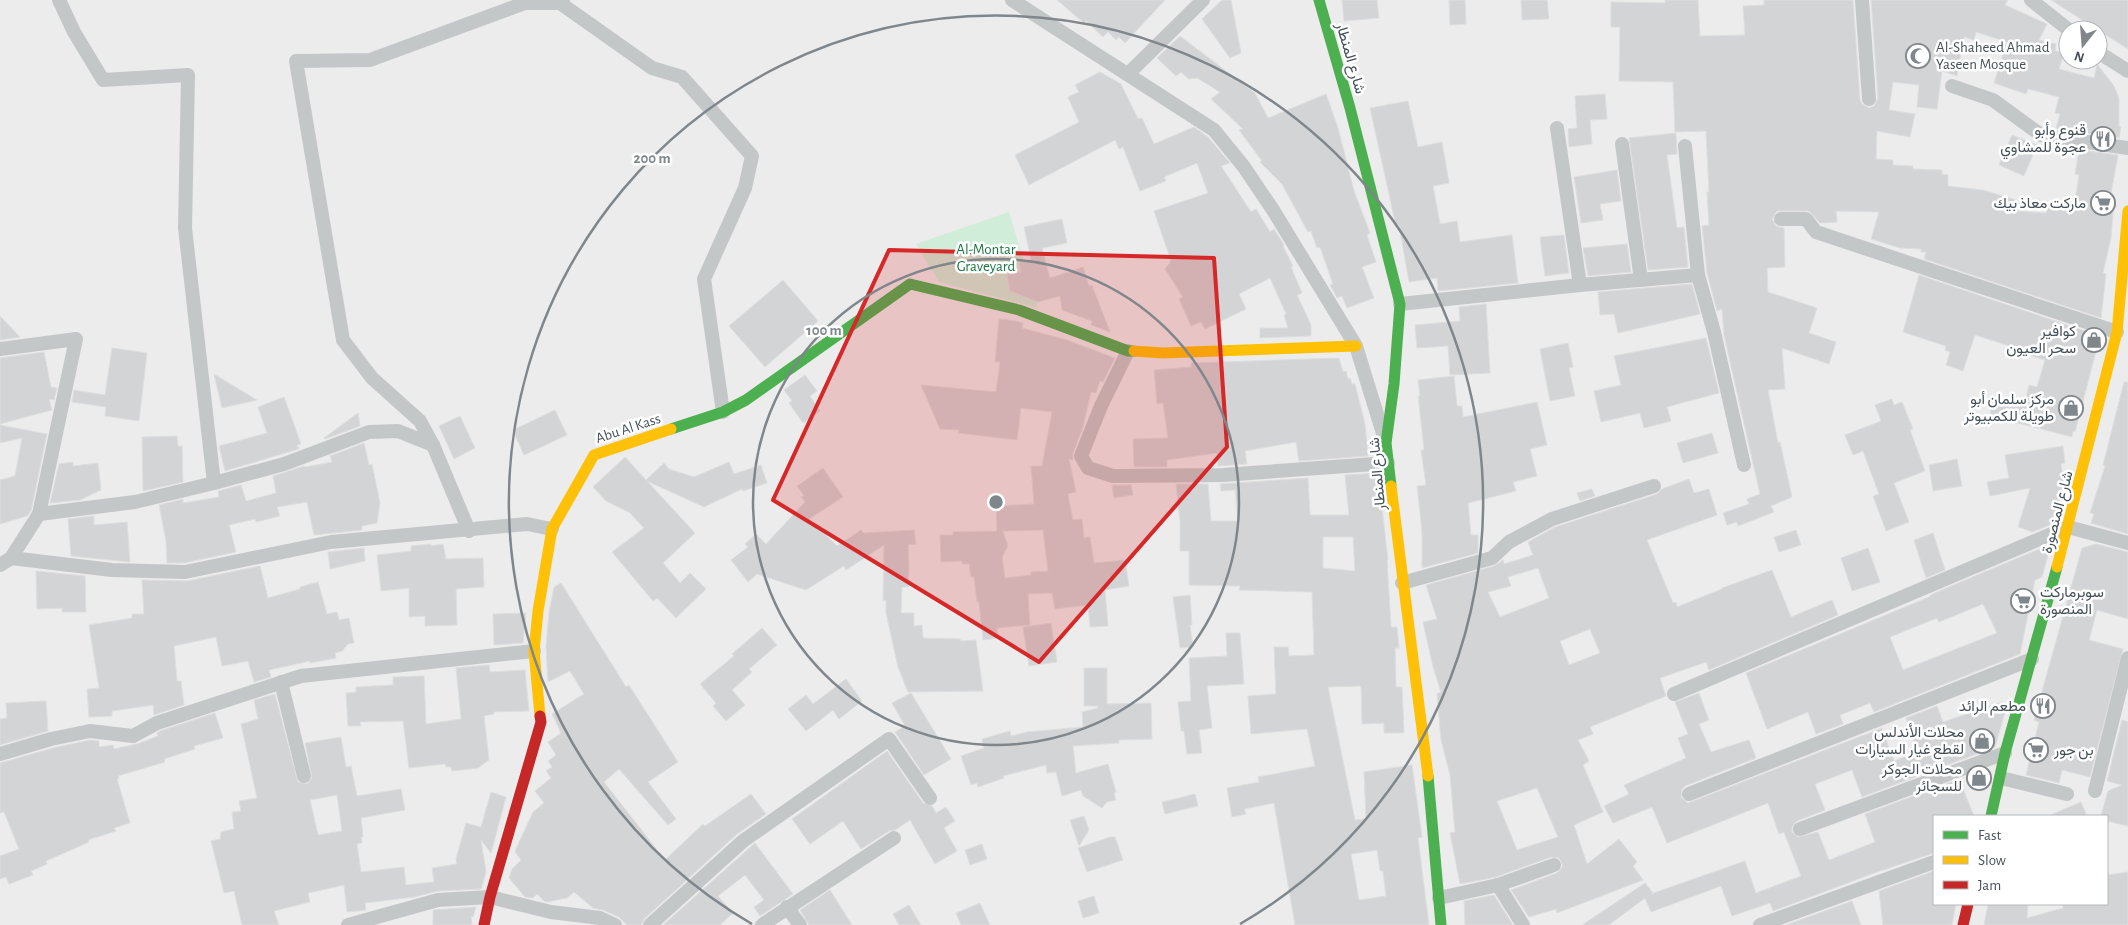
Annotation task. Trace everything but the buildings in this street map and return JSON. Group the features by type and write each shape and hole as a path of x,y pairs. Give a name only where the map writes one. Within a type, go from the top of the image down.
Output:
{"street":[{"path":"59,0 74,32 103,80 188,75 185,228 214,483"},
{"path":"1012,0 1214,130 1244,167 1273,210 1356,346 1386,443"},
{"path":"1128,73 1203,0"},
{"name":"شارع المنطار","path":"1319,0 1350,108 1400,304 1394,384 1386,443 1402,583 1427,767 1442,925"},
{"path":"1862,0 1869,98"},
{"path":"2031,0 2058,21"},
{"path":"469,531 433,445 420,421 372,378 343,340 296,61 370,60 526,3 562,2 652,68 682,78 752,156 745,188 704,279 723,412"},
{"path":"2108,58 2128,71"},
{"path":"1952,86 1993,100 2041,135 2128,148"},
{"path":"1557,128 1580,285"},
{"path":"1622,144 1640,280"},
{"path":"1685,146 1698,275 1714,332 1744,465"},
{"name":"شارع المنصورة","path":"1990,815 2005,753 2068,527 2117,332 2128,211"},
{"path":"1781,219 1806,219 1816,232 2117,332"},
{"path":"1400,304 1698,275"},
{"name":"Abu Al Kass","path":"484,925 490,897 541,722 534,651 538,611 552,529 594,455 723,412 746,400 910,284 1019,310 1128,351 1163,352 1356,346"},
{"path":"0,349 76,339 39,514 6,562"},
{"path":"1128,351 1089,433 1081,456 1088,468 1113,476 1223,475 1388,463"},
{"path":"39,514 134,502 214,483 284,464 369,432 398,431 433,445"},
{"path":"1402,583 1492,558 1509,542 1552,519 1654,486"},
{"path":"6,562 112,570 185,572 331,542 469,531 527,524 552,529"},
{"path":"1674,694 2068,527 2128,543"},
{"path":"0,754 51,739 90,731 134,736 158,723 300,676 534,651"},
{"path":"2095,791 2128,658"},
{"path":"1689,794 2032,660"},
{"path":"281,682 304,776"},
{"path":"650,925 743,841 889,739 930,798"},
{"path":"1800,829 2005,753"},
{"path":"2000,778 2067,794"},
{"path":"762,925 894,838"},
{"path":"1760,925 1933,862"},
{"path":"1439,898 1498,885 1554,865"},
{"path":"1498,885 1523,925"},
{"path":"348,925 438,900 490,897 551,912 600,918 615,925"},
{"path":"1963,925 1968,905"},
{"path":"788,907 800,925"}],"highlighted area":[{"path":"889,250 1214,258 1227,447 1039,662 773,500"}],"green space":[{"name":"Al-Montar Graveyard","path":"1009,212 1038,308 939,282 916,244"}],"traffic: fast":[{"path":"1319,0 1350,108 1400,304 1394,384 1386,443 1391,486"},
{"path":"671,429 723,412 746,400 910,284 1019,310 1128,351 1134,351"},
{"path":"1991,815 2005,753 2057,567"},
{"path":"1428,776 1441,925"}],"traffic: slow":[{"path":"2057,567 2117,332 2128,211"},
{"path":"1134,351 1163,353 1356,346"},
{"path":"540,716 534,651 538,611 552,529 594,455 671,429"},
{"path":"1391,486 1428,776"}],"traffic: jam":[{"path":"484,925 490,897 541,722 540,716"},
{"path":"1963,925 1968,905"}],"place":[{"name":"Al-Shaheed Ahmad Yaseen Mosque","path":"1918,56"},
{"name":"قنوع وأبو عجوة للمشاوي","path":"2103,139"},
{"name":"ماركت معاذ بيك","path":"2103,203"},
{"name":"كوافير سحر العيون","path":"2094,340"},
{"name":"مركز سلمان أبو طويلة للكمبيوتر","path":"2071,408"},
{"name":"سوبرماركت المنصورة","path":"2023,601"},
{"name":"مطعم الرائد","path":"2043,706"},
{"name":"محلات الأندلس لقطع غيار السيارات","path":"1982,741"},
{"name":"بن جور","path":"2036,750"},
{"name":"محلات الجوكر للسجائر","path":"1979,778"}]}
